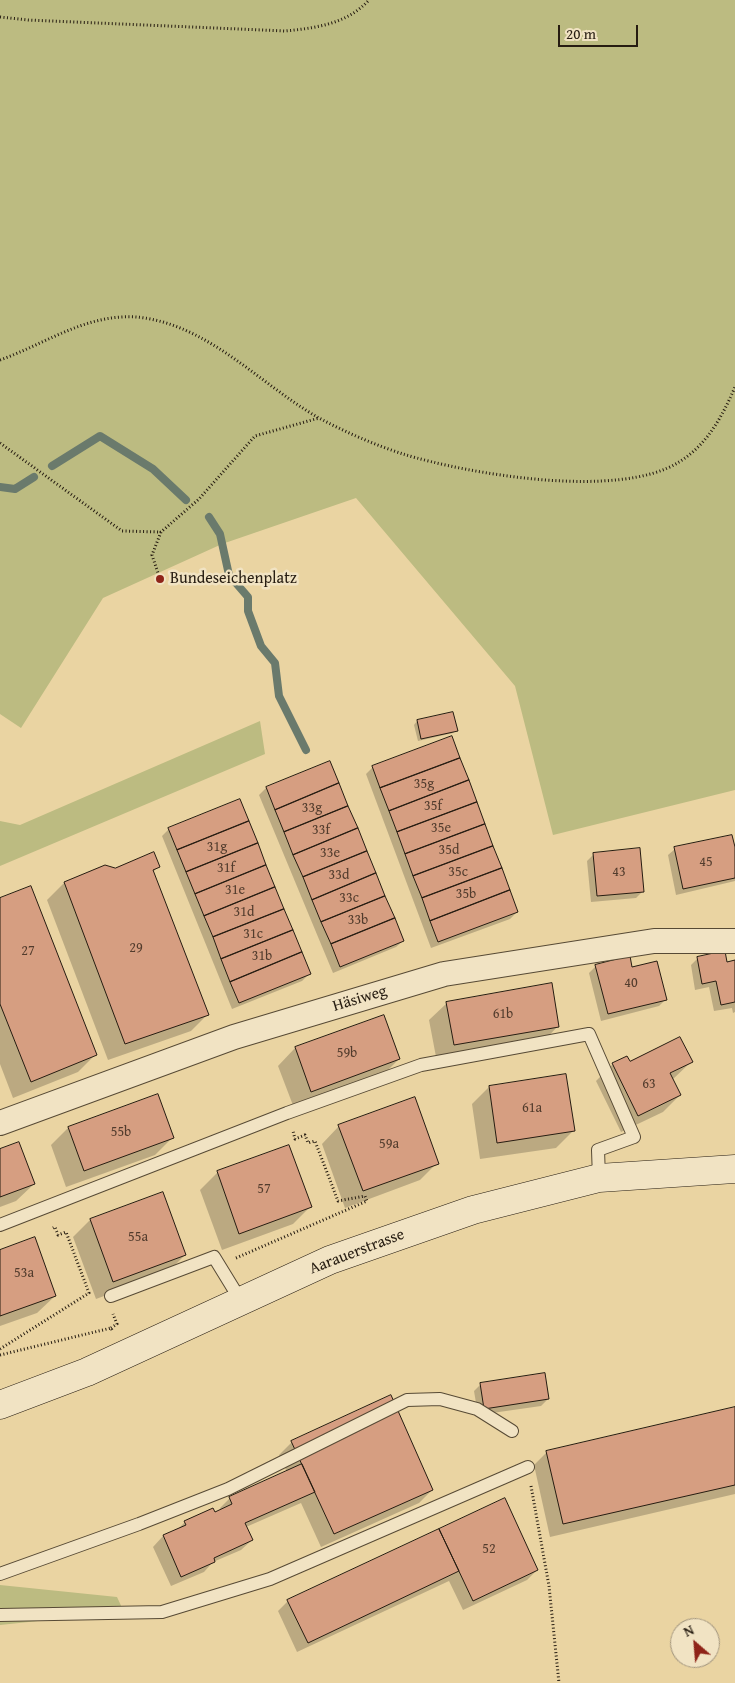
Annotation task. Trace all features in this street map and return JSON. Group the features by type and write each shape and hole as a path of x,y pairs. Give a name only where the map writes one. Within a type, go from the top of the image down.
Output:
{"main road":[{"name":"Aarauerstrasse","path":"0,1405 86,1372 330,1260 473,1210 599,1178 735,1168"}],"street":[{"name":"Häsiweg","path":"0,1123 234,1037 444,974 654,940 735,941"}],"lane":[{"path":"0,1225 39,1212 287,1113 421,1065 589,1034 634,1137 598,1150 599,1178"},
{"path":"111,1296 214,1257 241,1301"},
{"path":"0,1574 228,1489 407,1400 440,1399 477,1409 512,1431"},
{"path":"0,1615 162,1612 270,1579 528,1467"}],"path":[{"path":"0,17 28,20 285,32 316,28 339,21 360,10 369,0"},
{"path":"0,360 94,320 143,318 174,325 206,340 319,418 403,454 464,468 530,479 582,482 623,480 651,474 677,464 695,451 711,432 735,387"},
{"path":"160,579 152,555 161,532 199,499 256,436 319,418"},
{"path":"0,443 122,531 161,532"},
{"path":"220,1265 367,1200 365,1196 338,1201 315,1141 308,1143 305,1135 295,1139 287,1113"},
{"path":"0,1349 89,1293 66,1232 58,1234 55,1227 46,1231 39,1212"},
{"path":"0,1356 111,1328 124,1354"},
{"path":"528,1467 549,1586 558,1683"}],"shaded area":[{"path":"0,0 735,0 735,790 553,835 515,686 356,498 222,544 103,598 21,728 0,714"},
{"path":"260,721 265,754 0,866 0,821 20,825"},
{"path":"0,1585 117,1597 124,1612 0,1625"}],"building":[{"path":"453,712 458,731 421,739 417,720"},
{"path":"452,736 460,758 380,788 372,766"},
{"path":"460,758 469,780 389,811 380,788"},
{"path":"330,761 339,783 275,810 266,787"},
{"path":"469,780 477,802 397,832 389,811"},
{"path":"339,783 348,806 284,832 275,810"},
{"path":"240,799 249,821 177,850 168,828"},
{"path":"477,802 485,824 405,854 397,832"},
{"path":"348,806 358,828 293,855 284,832"},
{"path":"249,821 258,843 186,872 177,850"},
{"path":"485,824 493,846 413,876 405,854"},
{"path":"358,828 367,851 303,877 293,855"},
{"path":"732,835 735,847 735,878 683,889 674,847"},
{"path":"258,843 266,865 195,894 186,872"},
{"path":"493,846 502,868 422,898 413,876"},
{"path":"640,848 644,892 597,896 593,853"},
{"path":"367,851 376,873 312,900 303,877"},
{"path":"154,852 160,867 153,870 209,1015 125,1044 64,882 105,865 115,868"},
{"path":"266,865 275,887 204,916 195,894"},
{"path":"502,868 510,890 430,921 422,898"},
{"path":"376,873 385,896 321,922 312,900"},
{"path":"31,886 97,1055 31,1082 0,1004 0,898"},
{"path":"275,887 284,909 213,937 204,916"},
{"path":"510,890 518,912 438,942 430,921"},
{"path":"385,896 395,918 331,944 321,922"},
{"path":"284,909 293,930 221,959 213,937"},
{"path":"395,918 404,941 340,967 331,944"},
{"path":"293,930 302,952 230,982 221,959"},
{"path":"725,951 727,962 735,960 735,1002 721,1005 716,981 702,984 697,957"},
{"path":"302,952 311,974 239,1003 230,982"},
{"path":"630,956 632,967 657,961 667,1000 608,1014 595,965"},
{"path":"552,983 559,1027 454,1045 446,1002"},
{"path":"384,1015 400,1059 311,1092 295,1047"},
{"path":"680,1037 693,1062 670,1073 681,1095 638,1116 612,1063 627,1056 630,1061"},
{"path":"566,1074 575,1131 497,1143 489,1086"},
{"path":"158,1094 174,1138 84,1171 68,1127"},
{"path":"415,1097 439,1164 363,1191 338,1125"},
{"path":"19,1142 35,1184 0,1197 0,1149"},
{"path":"289,1145 312,1207 239,1234 217,1171"},
{"path":"163,1192 186,1255 113,1282 90,1219"},
{"path":"35,1237 56,1296 0,1316 0,1250"},
{"path":"545,1373 549,1399 484,1409 480,1383"},
{"path":"391,1395 433,1490 334,1534 291,1441"},
{"path":"735,1407 735,1485 563,1524 546,1451"},
{"path":"302,1464 315,1492 245,1523 253,1540 214,1558 215,1562 181,1577 163,1535 186,1525 184,1521 213,1508 215,1512 232,1504 229,1497"},
{"path":"505,1498 538,1570 473,1601 439,1529"},
{"path":"439,1529 459,1571 308,1643 287,1600"}],"waterway":[{"path":"52,466 100,436 153,469 186,500"},
{"path":"0,487 15,489 34,477"},
{"path":"209,517 220,534 229,575 248,597 248,611 261,646 275,663 279,696 306,750"}],"place":[{"name":"Bundeseichenplatz","path":"160,579"}]}
